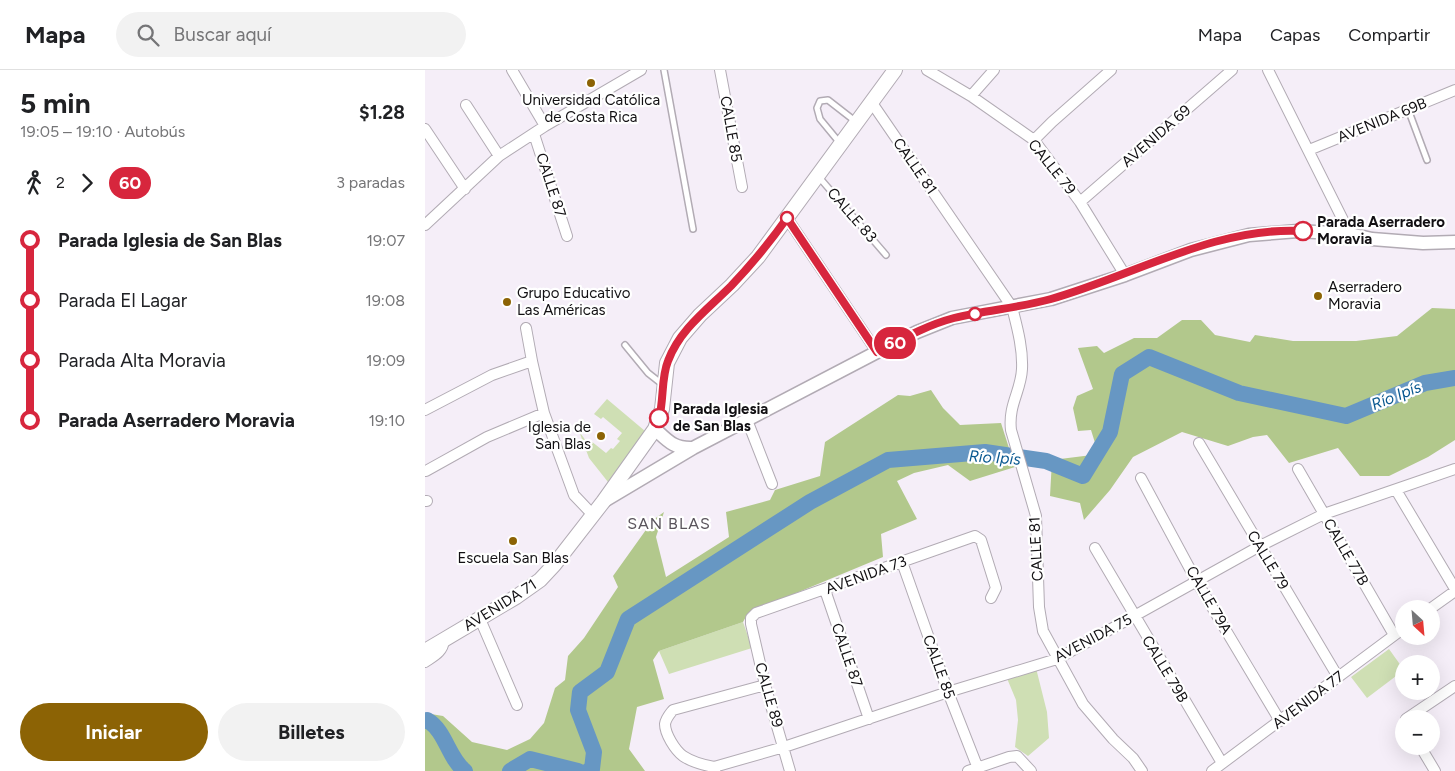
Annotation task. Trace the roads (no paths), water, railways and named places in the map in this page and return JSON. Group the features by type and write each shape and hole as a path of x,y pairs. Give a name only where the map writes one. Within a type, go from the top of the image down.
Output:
{"main road":[{"name":"AVENIDA 71","path":"425,651 480,619 540,580 593,515 655,429 662,409 667,363 680,338 700,315 758,257 818,176 838,140 853,119 872,103 895,70"}],"street":[{"path":"512,70 545,126"},
{"path":"425,225 499,156 545,126 641,70"},
{"name":"CALLE 85","path":"720,70 742,187"},
{"name":"CALLE 79","path":"927,70 971,96 1034,140 1080,202 1125,275"},
{"path":"971,96 994,70"},
{"path":"1034,140 1111,70"},
{"name":"AVENIDA 69","path":"1080,202 1232,70"},
{"path":"1268,70 1350,234"},
{"name":"AVENIDA 69B","path":"1309,150 1455,90"},
{"name":"CALLE 81","path":"872,103 1012,307 1019,333 1022,370 1009,416 1011,430 1036,516 1039,607 1043,631 1083,704 1143,771"},
{"path":"467,105 499,156"},
{"path":"425,129 465,189"},
{"name":"CALLE 87","path":"534,134 567,236"},
{"path":"787,218 877,352"},
{"path":"603,502 693,448 877,352 946,320 1051,299 1125,275 1191,250 1249,235 1298,231 1350,234 1372,239 1423,243 1455,242"},
{"path":"526,328 544,413 574,495 593,515"},
{"path":"425,410 492,375 532,361"},
{"path":"426,471 487,437 544,413"},
{"path":"747,420 772,484"},
{"path":"655,429 675,446 693,448"},
{"name":"CALLE 79","path":"1199,443 1338,677"},
{"name":"AVENIDA 75","path":"714,769 948,692 1057,659 1260,546 1325,514 1455,468"},
{"name":"CALLE 77B","path":"1298,469 1394,635"},
{"name":"CALLE 79A","path":"1141,478 1197,582 1280,721"},
{"path":"1396,490 1455,590 1440,601"},
{"name":"AVENIDA 73","path":"751,618 756,613 975,536 981,540 996,588 991,598"},
{"name":"CALLE 79B","path":"1095,548 1134,617 1222,763"},
{"name":"CALLE 85","path":"903,562 975,770"},
{"name":"CALLE 87","path":"825,590 869,719"},
{"name":"CALLE 89","path":"751,618 765,685 791,771"},
{"path":"480,619 517,705"},
{"name":"AVENIDA 77","path":"1212,771 1394,635"},
{"path":"425,662 437,654 443,647 444,640"},
{"path":"714,769 686,758 681,754 673,744 665,723 668,716 673,710 765,685"},
{"path":"1419,710 1455,686"},
{"path":"1425,755 1435,771"},
{"path":"975,770 1009,757 1017,756 1031,771"}],"lane":[{"path":"664,70 693,229"},
{"path":"838,140 818,116 817,108 820,101 828,100 853,119"},
{"path":"1408,110 1427,160"},
{"name":"CALLE 83","path":"818,176 886,255"},
{"path":"625,345 648,373 664,386"}],"waterway":[{"name":"Río Ipís","path":"588,771 592,769 594,752 578,710 580,692 607,672 628,619 810,502 888,460 985,452 1046,461 1083,476 1110,432 1122,374 1149,357 1239,393 1346,416 1425,383 1455,378"},
{"name":"Río Ipís","path":"425,721 427,720 439,731 459,766 465,771"},
{"name":"Río Ipís","path":"510,771 530,759 578,771"}],"place":[{"name":"Universidad Católica de Costa Rica","path":"591,83"},
{"name":"Parada Aserradero Moravia","path":"1303,231"},
{"name":"Aserradero Moravia","path":"1318,296"},
{"name":"Grupo Educativo Las Américas","path":"507,302"},
{"name":"Parada Iglesia de San Blas","path":"659,418"},
{"name":"Iglesia de San Blas","path":"601,436"},
{"name":"Escuela San Blas","path":"513,541"}],"district":[{"name":"SAN BLAS","path":"669,523"}]}
